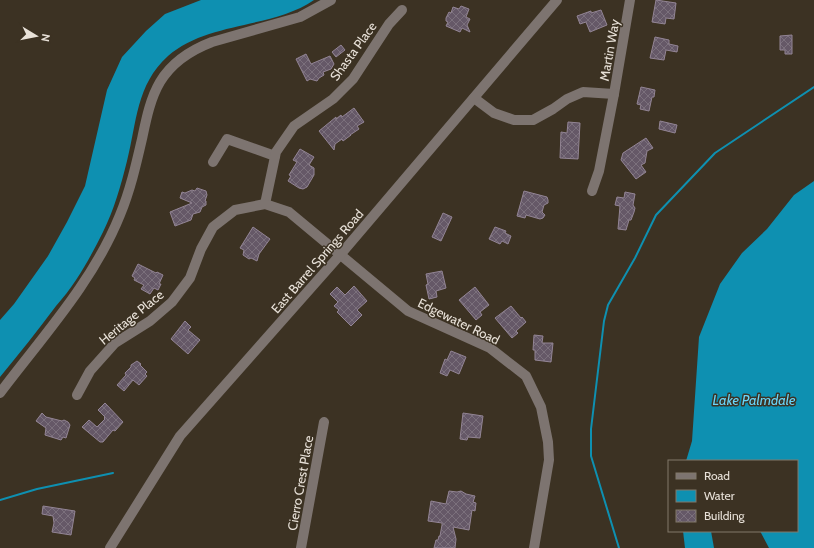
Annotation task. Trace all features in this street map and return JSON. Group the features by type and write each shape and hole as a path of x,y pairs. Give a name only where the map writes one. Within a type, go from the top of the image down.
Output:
{"street":[{"path":"0,393 72,300 98,262 110,238 129,189 153,99 161,82 172,66 186,55 212,42 300,17 331,0"},
{"name":"East Barrel Springs Road","path":"110,548 180,436 340,255 557,0"},
{"name":"Martin Way","path":"474,98 494,113 514,120 533,120 567,99 583,92 614,94 630,0"},
{"name":"Shasta Place","path":"265,204 276,152 294,126 333,99 353,79 389,24 402,10"},
{"path":"592,191 599,171 614,94"},
{"path":"213,162 227,139 275,156"},
{"name":"Heritage Place","path":"77,394 90,371 115,343 150,321 172,302 190,278 201,250 213,228 235,210 265,204 290,212 327,243"},
{"name":"Edgewater Road","path":"327,243 408,311 490,348 526,376 541,407 548,442 549,460 534,548"},
{"name":"Cierro Crest Place","path":"301,548 324,422"}],"water":[{"path":"201,0 314,0 279,16 202,37 184,45 168,56 157,67 139,105 120,188 111,215 100,238 71,287 0,377 0,320 14,304 48,256 85,186 107,90 122,57 146,31 165,14"},
{"name":"Lake Palmdale","path":"814,181 814,548 769,548 761,532 798,532 798,460 686,460 692,441 699,337 720,284 742,253 767,229 794,195"},
{"path":"683,532 711,532 714,548 685,548"}],"building":[{"path":"656,0 676,3 674,19 666,18 665,24 652,22"},
{"path":"461,6 469,9 466,17 470,19 467,25 470,32 462,28 460,32 446,26 448,22 446,21 446,18 449,12 451,13 453,7 459,9"},
{"path":"601,10 607,25 590,32 586,22 580,24 577,16 591,11 591,13"},
{"path":"792,35 792,54 785,54 785,50 780,50 780,36"},
{"path":"655,37 669,40 669,44 678,46 677,52 666,50 664,60 650,58"},
{"path":"341,45 345,50 336,57 332,52"},
{"path":"306,54 311,64 330,56 334,64 331,69 323,72 324,75 317,81 310,79 307,81 296,59"},
{"path":"641,87 655,90 649,111 640,109 641,105 637,104"},
{"path":"354,108 364,122 357,126 359,129 343,141 342,139 335,144 334,150 319,131 336,117 336,119 341,115 342,117"},
{"path":"660,121 677,125 675,133 659,129"},
{"path":"568,122 580,123 578,159 560,158 561,132 567,133"},
{"path":"646,138 653,148 647,151 645,163 641,165 646,172 636,179 621,160 623,153"},
{"path":"300,149 314,157 309,165 314,168 314,175 307,187 303,189 288,181 291,176 289,175 297,162 293,160"},
{"path":"197,188 206,191 206,205 202,207 200,212 193,214 191,220 175,226 170,212 192,203 180,198 182,192 185,193 192,190 195,191"},
{"path":"524,191 547,197 548,203 544,205 542,212 545,215 543,218 540,219 526,215 525,218 517,216"},
{"path":"625,192 635,194 633,205 635,208 634,212 631,220 629,220 626,230 618,229 620,206 615,205 617,197 624,198"},
{"path":"443,213 452,217 441,241 432,237"},
{"path":"253,227 270,239 259,254 257,261 251,258 249,259 243,255 244,250 240,248"},
{"path":"495,227 506,231 505,233 511,236 508,244 502,241 500,244 489,239"},
{"path":"138,264 163,275 158,290 154,288 150,294 141,289 144,285 134,280 135,278 132,276"},
{"path":"442,271 446,288 436,291 437,297 429,299 426,285 428,284 426,274"},
{"path":"354,286 367,301 357,310 362,315 351,326 337,312 339,310 334,306 338,302 330,294 337,287 345,295"},
{"path":"475,287 489,305 480,312 482,315 476,320 459,300"},
{"path":"511,306 526,322 516,331 518,333 512,338 495,318"},
{"path":"185,321 191,327 188,330 200,340 188,354 171,339"},
{"path":"534,335 543,336 542,343 553,343 551,362 535,360 535,350 533,350"},
{"path":"451,351 466,357 459,374 450,370 447,376 440,373 445,359 447,360"},
{"path":"137,361 147,372 145,374 147,376 139,385 133,380 124,391 117,385 126,375 125,373 131,365"},
{"path":"105,403 123,422 115,431 113,430 103,442 100,442 82,427 89,420 97,427 105,419 105,417 98,410"},
{"path":"42,413 46,417 68,422 70,425 66,438 63,437 61,440 45,435 46,428 36,421"},
{"path":"463,413 483,416 480,438 468,437 467,440 460,439"},
{"path":"449,491 461,491 475,496 473,502 476,503 475,511 472,510 469,530 453,527 456,539 455,548 434,548 436,540 438,540 440,536 442,523 428,521 431,501 446,504"},
{"path":"43,506 75,511 71,535 52,532 54,523 53,516 42,514"}],"waterway":[{"path":"619,548 591,456 591,429 604,321 608,305 635,258 656,215 715,153 814,87"},
{"path":"0,500 37,489 113,473"}]}
